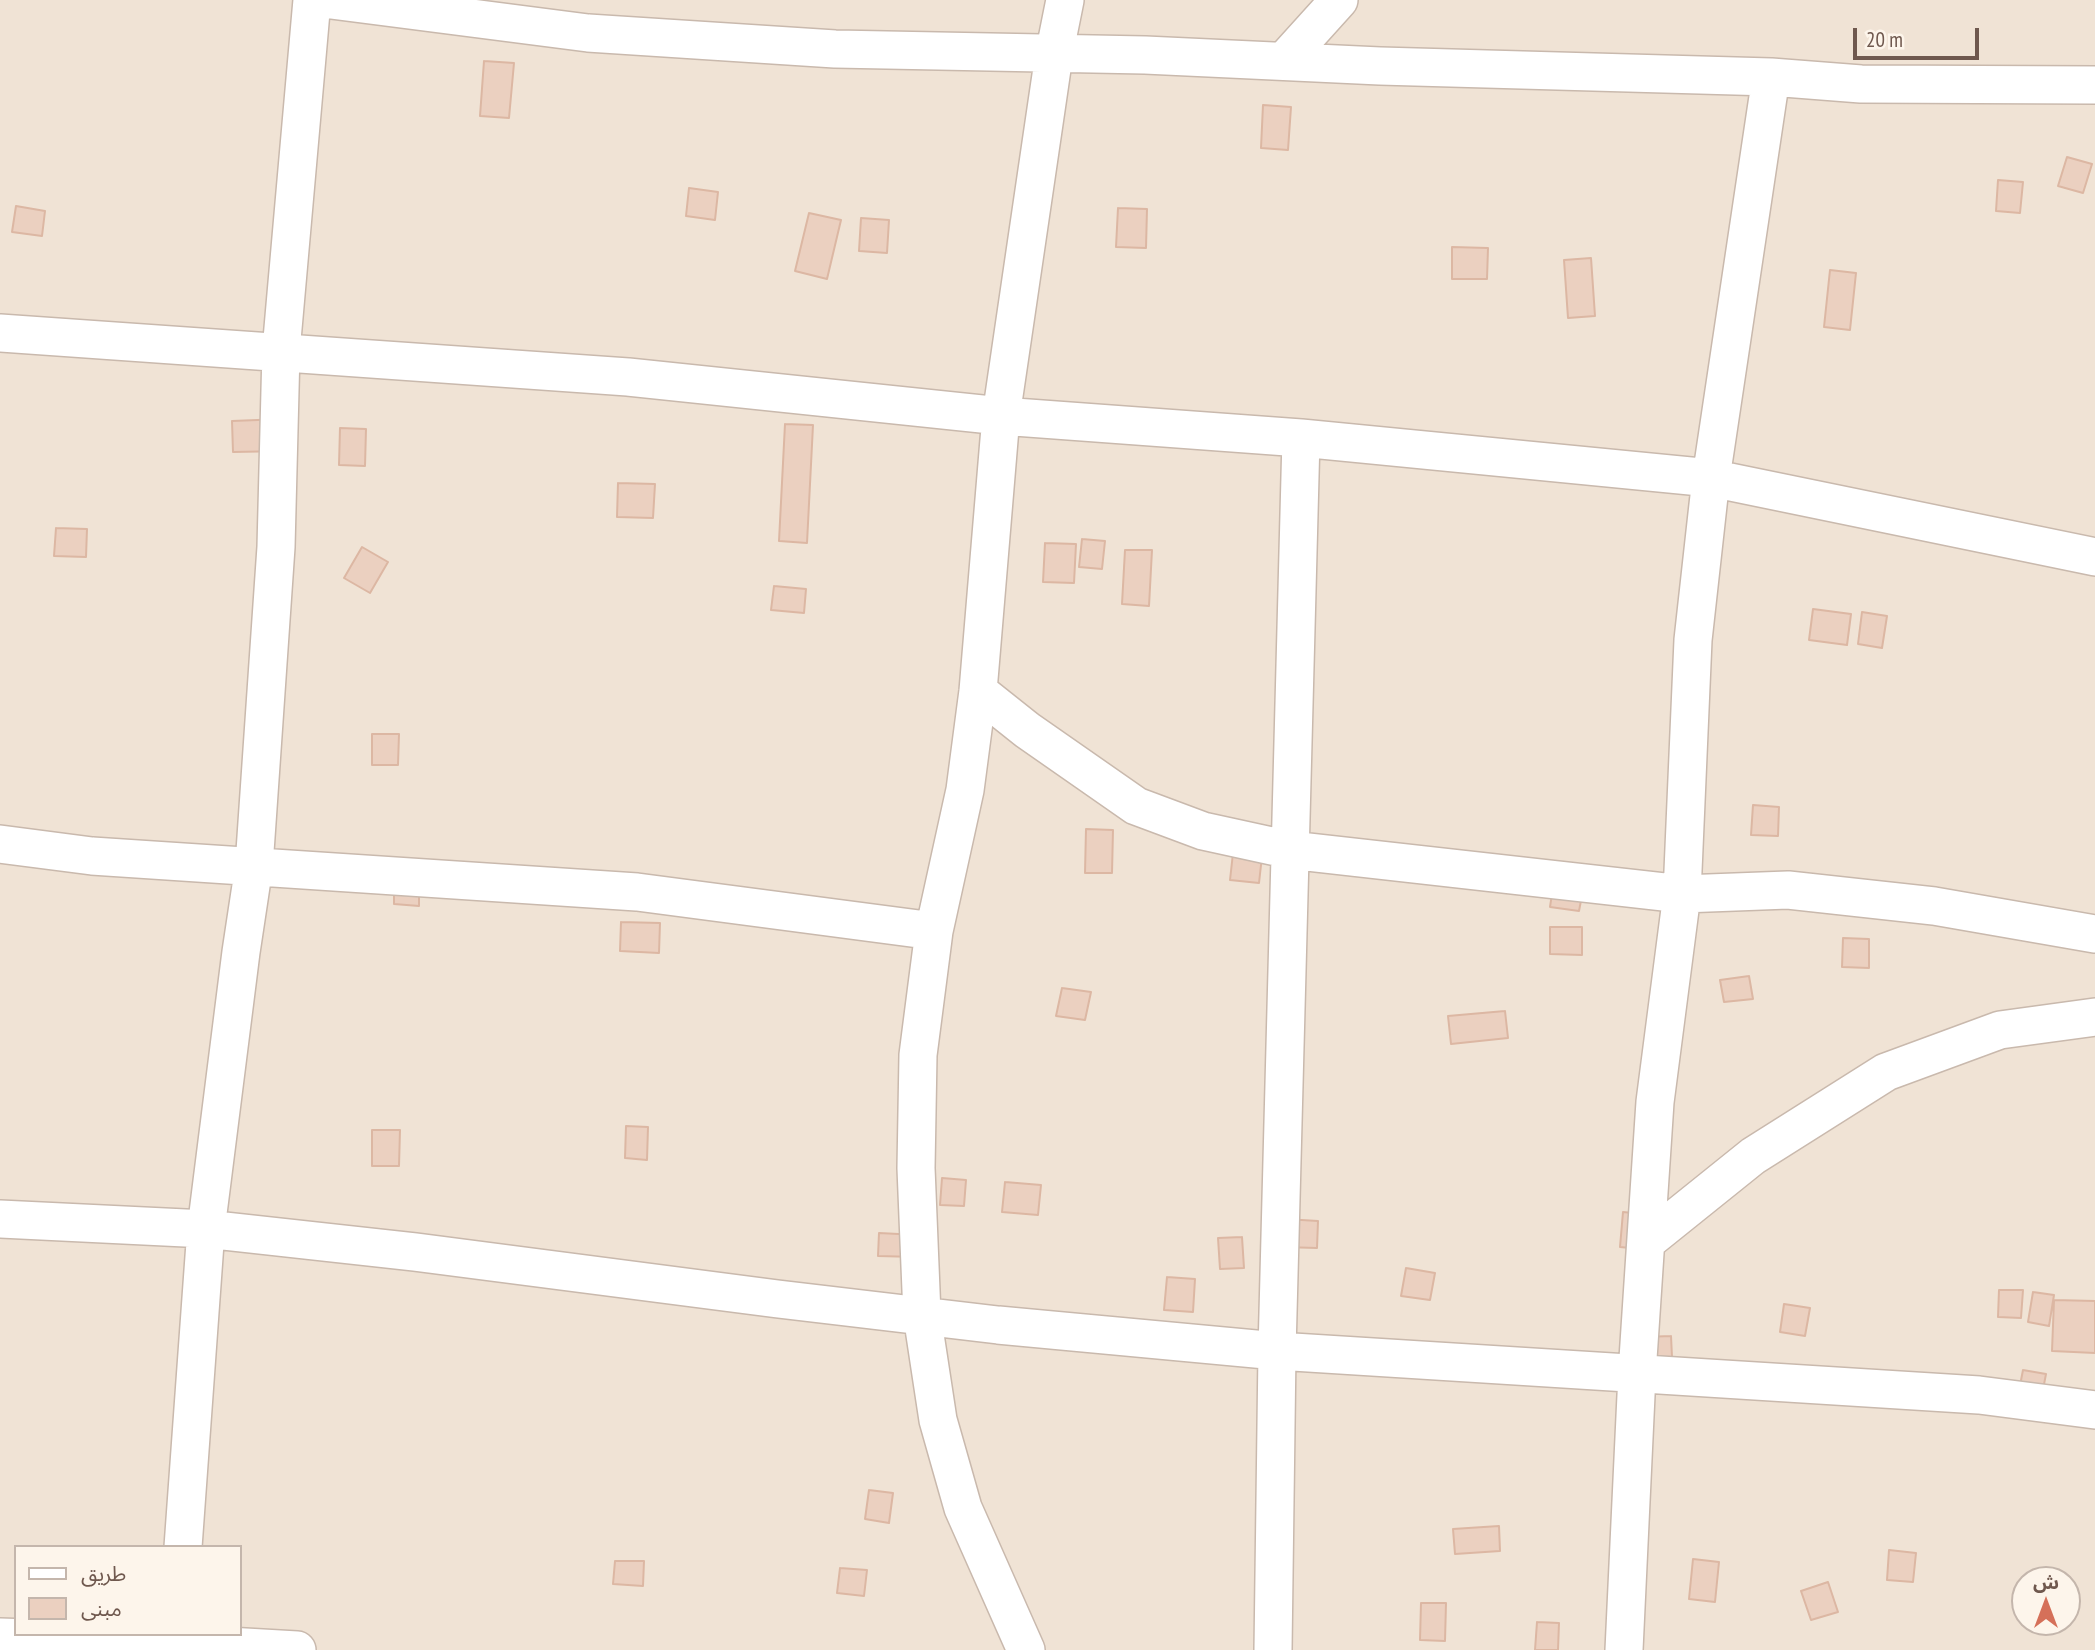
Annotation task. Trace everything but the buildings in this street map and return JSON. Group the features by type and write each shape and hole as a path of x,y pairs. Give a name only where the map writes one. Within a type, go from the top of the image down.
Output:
{"street":[{"path":"183,1545 206,1229 226,1059 254,866 276,547 281,351 312,0"},
{"path":"331,0 588,33 835,49 1145,55 1771,78 1861,85 2095,85"},
{"path":"1026,1650 963,1508 938,1420 922,1315 916,1168 918,1055 933,931 965,790 978,691 1001,416 1054,55 1065,0"},
{"path":"1284,61 1339,0"},
{"path":"1624,1650 1637,1374 1655,1102 1682,894 1693,640 1711,478 1771,78"},
{"path":"0,333 628,377 1001,416 1301,438 1711,478 2095,557"},
{"path":"1273,1650 1276,1351 1301,438"},
{"path":"978,691 1027,730 1136,806 1203,831 1290,849 1682,894 1788,890 1934,906 2095,934"},
{"path":"0,844 92,856 637,892 933,931"},
{"path":"1646,1242 1753,1156 1886,1072 2000,1030 2095,1017"},
{"path":"0,1219 206,1229 415,1252 778,1299 1276,1351 1979,1395 2095,1410"},
{"path":"0,1637 174,1642 297,1650"}],"shaded area":[{"path":"0,0 2095,0 2095,1650 0,1650"}]}
